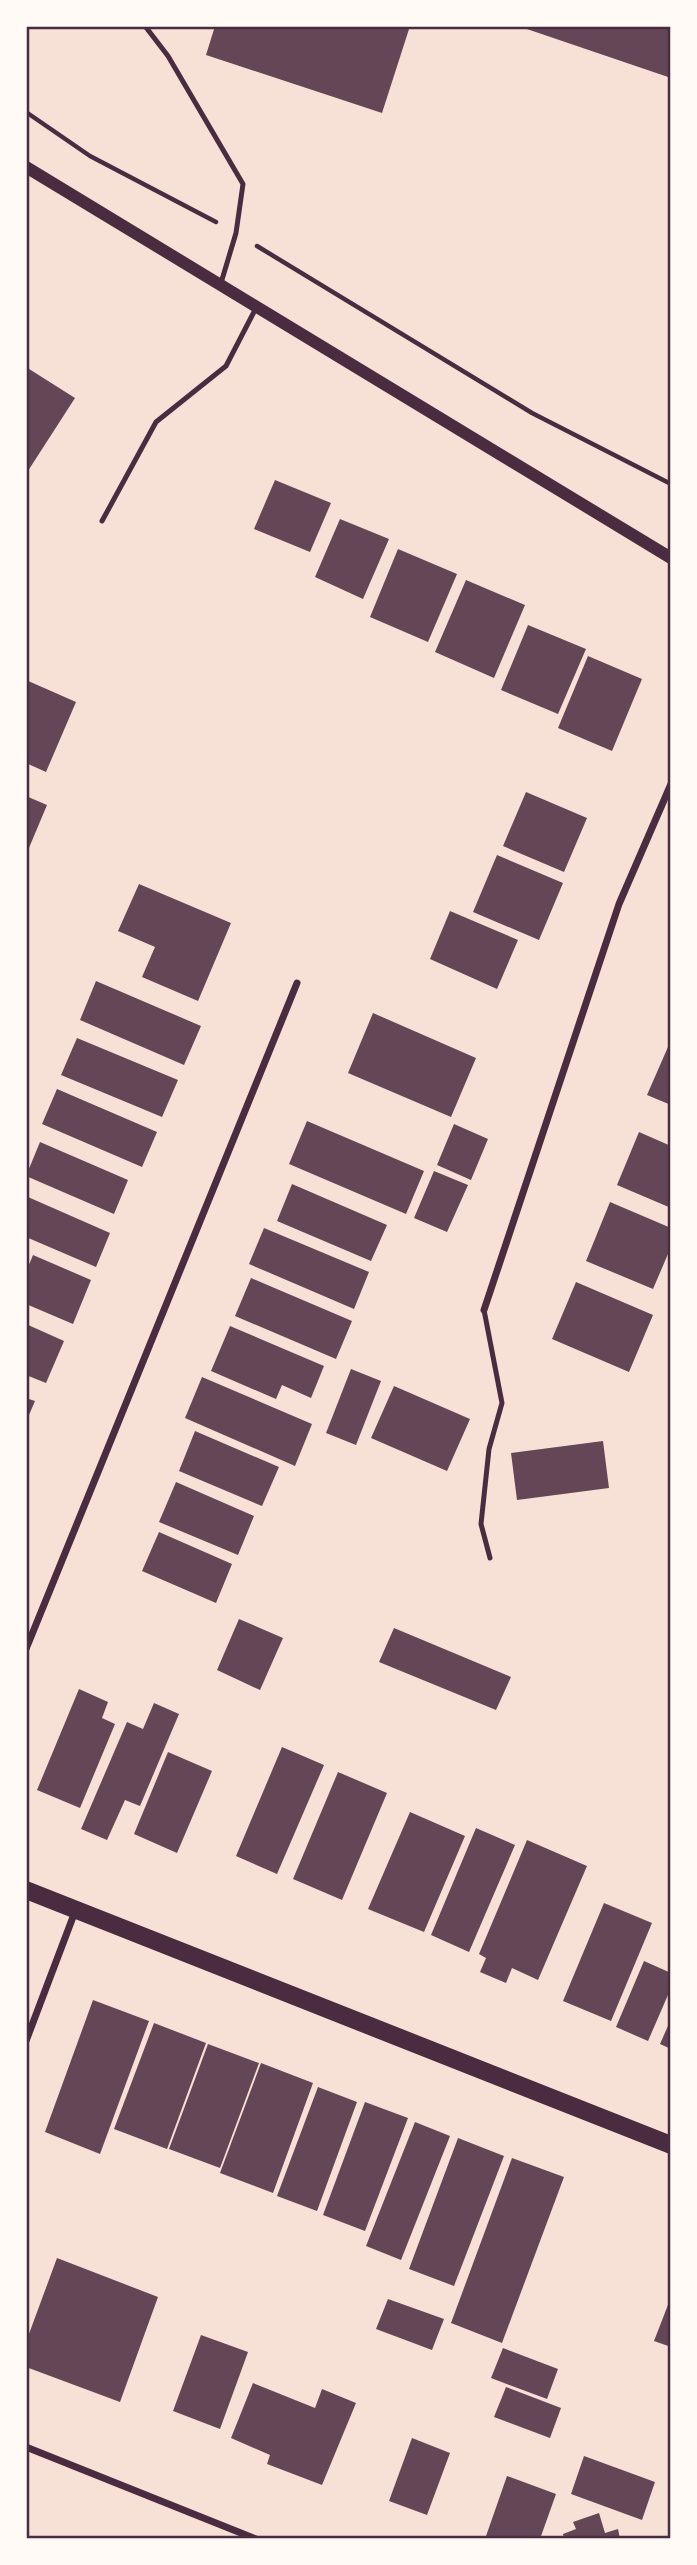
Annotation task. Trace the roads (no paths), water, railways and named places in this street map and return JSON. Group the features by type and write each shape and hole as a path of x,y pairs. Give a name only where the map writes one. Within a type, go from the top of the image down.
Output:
{"main road":[{"path":"26,1890 671,2145"}],"street":[{"path":"26,167 671,558"},
{"path":"484,1310 619,904 671,785"},
{"path":"26,1650 297,982"},
{"path":"26,2041 77,1908"},
{"path":"26,2446 256,2539"}],"lane":[{"path":"145,26 168,56 243,184 236,233 221,286"},
{"path":"102,521 156,422 226,366 256,308"},
{"path":"484,1310 502,1403 489,1449 481,1524 490,1558"}]}
